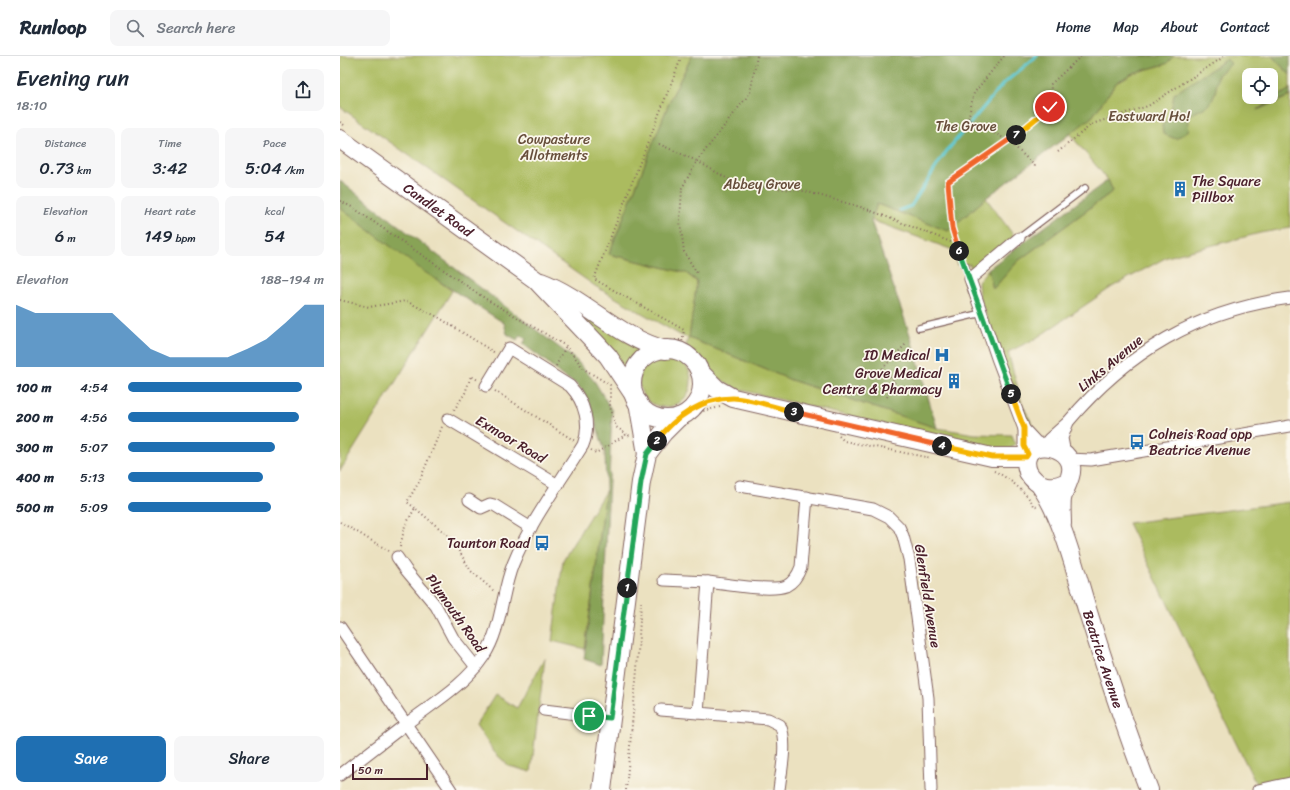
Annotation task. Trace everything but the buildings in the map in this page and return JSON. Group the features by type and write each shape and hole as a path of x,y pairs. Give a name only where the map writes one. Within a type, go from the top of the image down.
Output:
{"main road":[{"name":"Candlet Road","path":"343,133 536,280 600,346 636,399"},
{"name":"Candlet Road","path":"536,280 560,289 623,333 636,340 651,346 676,345"},
{"path":"602,790 641,482 647,454 632,382 639,364 654,352 676,345 694,362 700,372 717,389 733,398 992,457 1035,480 1055,487 1069,479 1071,466 1067,456 1060,451 1035,451 992,457"},
{"path":"647,454 663,433 684,414 701,393 700,372"},
{"path":"636,399 652,416 665,419 684,414 704,404 733,398"},
{"path":"1035,451 1027,469 1035,480"},
{"name":"Beatrice Avenue","path":"1061,528 1062,501 1069,479"},
{"name":"Beatrice Avenue","path":"1035,480 1046,493 1061,528 1115,699 1148,790"}],"street":[{"path":"1019,238 970,279 1024,428 1024,446 1035,451"},
{"name":"Links Avenue","path":"1035,451 1068,422 1099,389 1129,362 1164,339 1221,313 1251,305 1290,298"},
{"path":"340,776 458,685 476,667 492,640 499,622 512,565 531,528 583,446 587,428 584,411 580,401 570,386 552,374 509,348 486,386"},
{"name":"Exmoor Road","path":"448,419 558,485"},
{"name":"Links Avenue","path":"1067,456 1062,438 1068,422"},
{"path":"1067,456 1091,460 1290,426"},
{"path":"1069,479 1074,471 1091,460"},
{"name":"Glenfield Avenue","path":"740,486 878,510 893,520 901,530 909,559 928,698 931,790"},
{"path":"664,580 778,587 792,582 801,567 807,497"},
{"path":"469,500 481,508 490,504 494,505 531,528"},
{"name":"Plymouth Road","path":"397,557 436,606 453,638 476,667"},
{"path":"698,713 708,582"},
{"path":"340,627 451,790"},
{"path":"544,710 610,718"},
{"path":"661,710 768,719 780,725 783,730 783,744 779,790"},
{"path":"1258,790 1290,783"}],"lane":[{"path":"1019,238 1085,188"},
{"path":"965,265 970,279"},
{"path":"920,328 982,313"}],"path":[{"path":"696,273 684,252 680,220 682,188 697,161 750,93 757,56"},
{"path":"1004,56 974,93 968,119 1009,141 1037,168"},
{"path":"965,265 956,244 948,182 1009,141 1050,107 1051,84 1081,56"},
{"path":"1058,152 1092,124 1148,106 1225,56"},
{"path":"676,345 684,330 594,279 680,61"},
{"path":"340,122 343,133"},
{"path":"659,144 697,161 737,184 804,191 864,208 956,244"},
{"path":"340,201 352,207 486,300 566,346 584,369 610,385 610,407 616,427 627,434"},
{"path":"340,300 370,307 406,300 438,317 491,351"},
{"path":"887,397 895,381 882,368 906,344"},
{"path":"552,374 566,346"},
{"path":"504,599 472,572 451,538 407,502 419,482 440,430 464,393 471,376 583,446"},
{"path":"340,522 397,557 405,526 415,508"},
{"path":"626,790 638,670 641,595"}],"green space":[{"name":"Cowpasture Allotments","path":"340,56 692,56 671,98 609,254 686,273 697,282 689,338 791,380 937,428 975,434 1012,435 1015,444 1008,452 997,452 737,389 710,373 686,346 688,338 680,335 595,286 340,107"},
{"name":"Abbey Grove","path":"692,56 1174,56 1166,64 1133,73 1117,82 1092,117 986,198 948,231 877,204 871,221 910,335 937,428 791,380 689,338 697,281 686,273 609,254 671,98"},
{"name":"Eastward Ho!","path":"1174,56 1272,56 1290,75 1290,89 1278,97 1278,68 1242,68 1242,104 1267,104 1259,109 1271,104 1278,104 1278,101 1290,96 1290,228 1260,233 1167,257 1112,287 1035,339 1008,352 1022,404 1037,433 1029,434 979,296 978,282 988,269 993,289 1018,261 1113,191 1108,180 1069,133 1092,117 1117,82 1133,73 1166,64"},
{"path":"1272,56 1290,56 1290,75"},
{"path":"1227,59 1231,64 1218,75 1215,92 1211,102 1202,109 1187,116 1189,130 1176,139 1163,134 1162,125 1170,118 1174,94"},
{"path":"1290,89 1290,96 1278,101 1278,97"},
{"path":"1266,104 1271,104 1257,110"},
{"path":"1108,180 1113,191 1018,261 993,289 988,269"},
{"path":"340,181 577,361 595,382 612,411 601,665 584,659 606,490 605,452 590,405 582,390 575,383 561,375 547,362 523,344 526,339 520,335 517,340 507,334 504,323 423,271 340,208"},
{"path":"986,198 1014,236 972,273 970,264 957,265 953,250 871,220 877,204 948,231"},
{"path":"340,208 452,291 340,471"},
{"path":"558,292 646,348 636,355 629,369 625,370"},
{"path":"665,355 675,357 683,363 689,371 691,381 689,391 683,399 675,405 665,407 655,405 647,399 641,391 639,381 641,371 647,363 655,357"},
{"path":"606,490 585,649 552,641 563,560"},
{"path":"1290,502 1290,783 1259,790 1128,523"},
{"path":"545,658 531,772 509,766 494,752 476,725 495,695 517,708"}],"waterway":[{"path":"900,210 911,206 946,152 1003,84 1037,56"}],"place":[{"name":"The Square Pillbox","path":"1180,189"},
{"name":"ID Medical","path":"942,355"},
{"name":"Grove Medical Centre & Pharmacy","path":"954,381"},
{"name":"Colneis Road opp Beatrice Avenue","path":"1137,442"},
{"name":"Taunton Road","path":"542,543"}],"route":[{"path":"589,716 610,718 641,482 647,454 663,433 678,417 704,404 733,398 992,457 1026,457 1028,454 1024,446 1024,428 956,244 952,228 948,182 1009,141 1050,107"}],"park label":[{"name":"The Grove","path":"966,126"}]}
